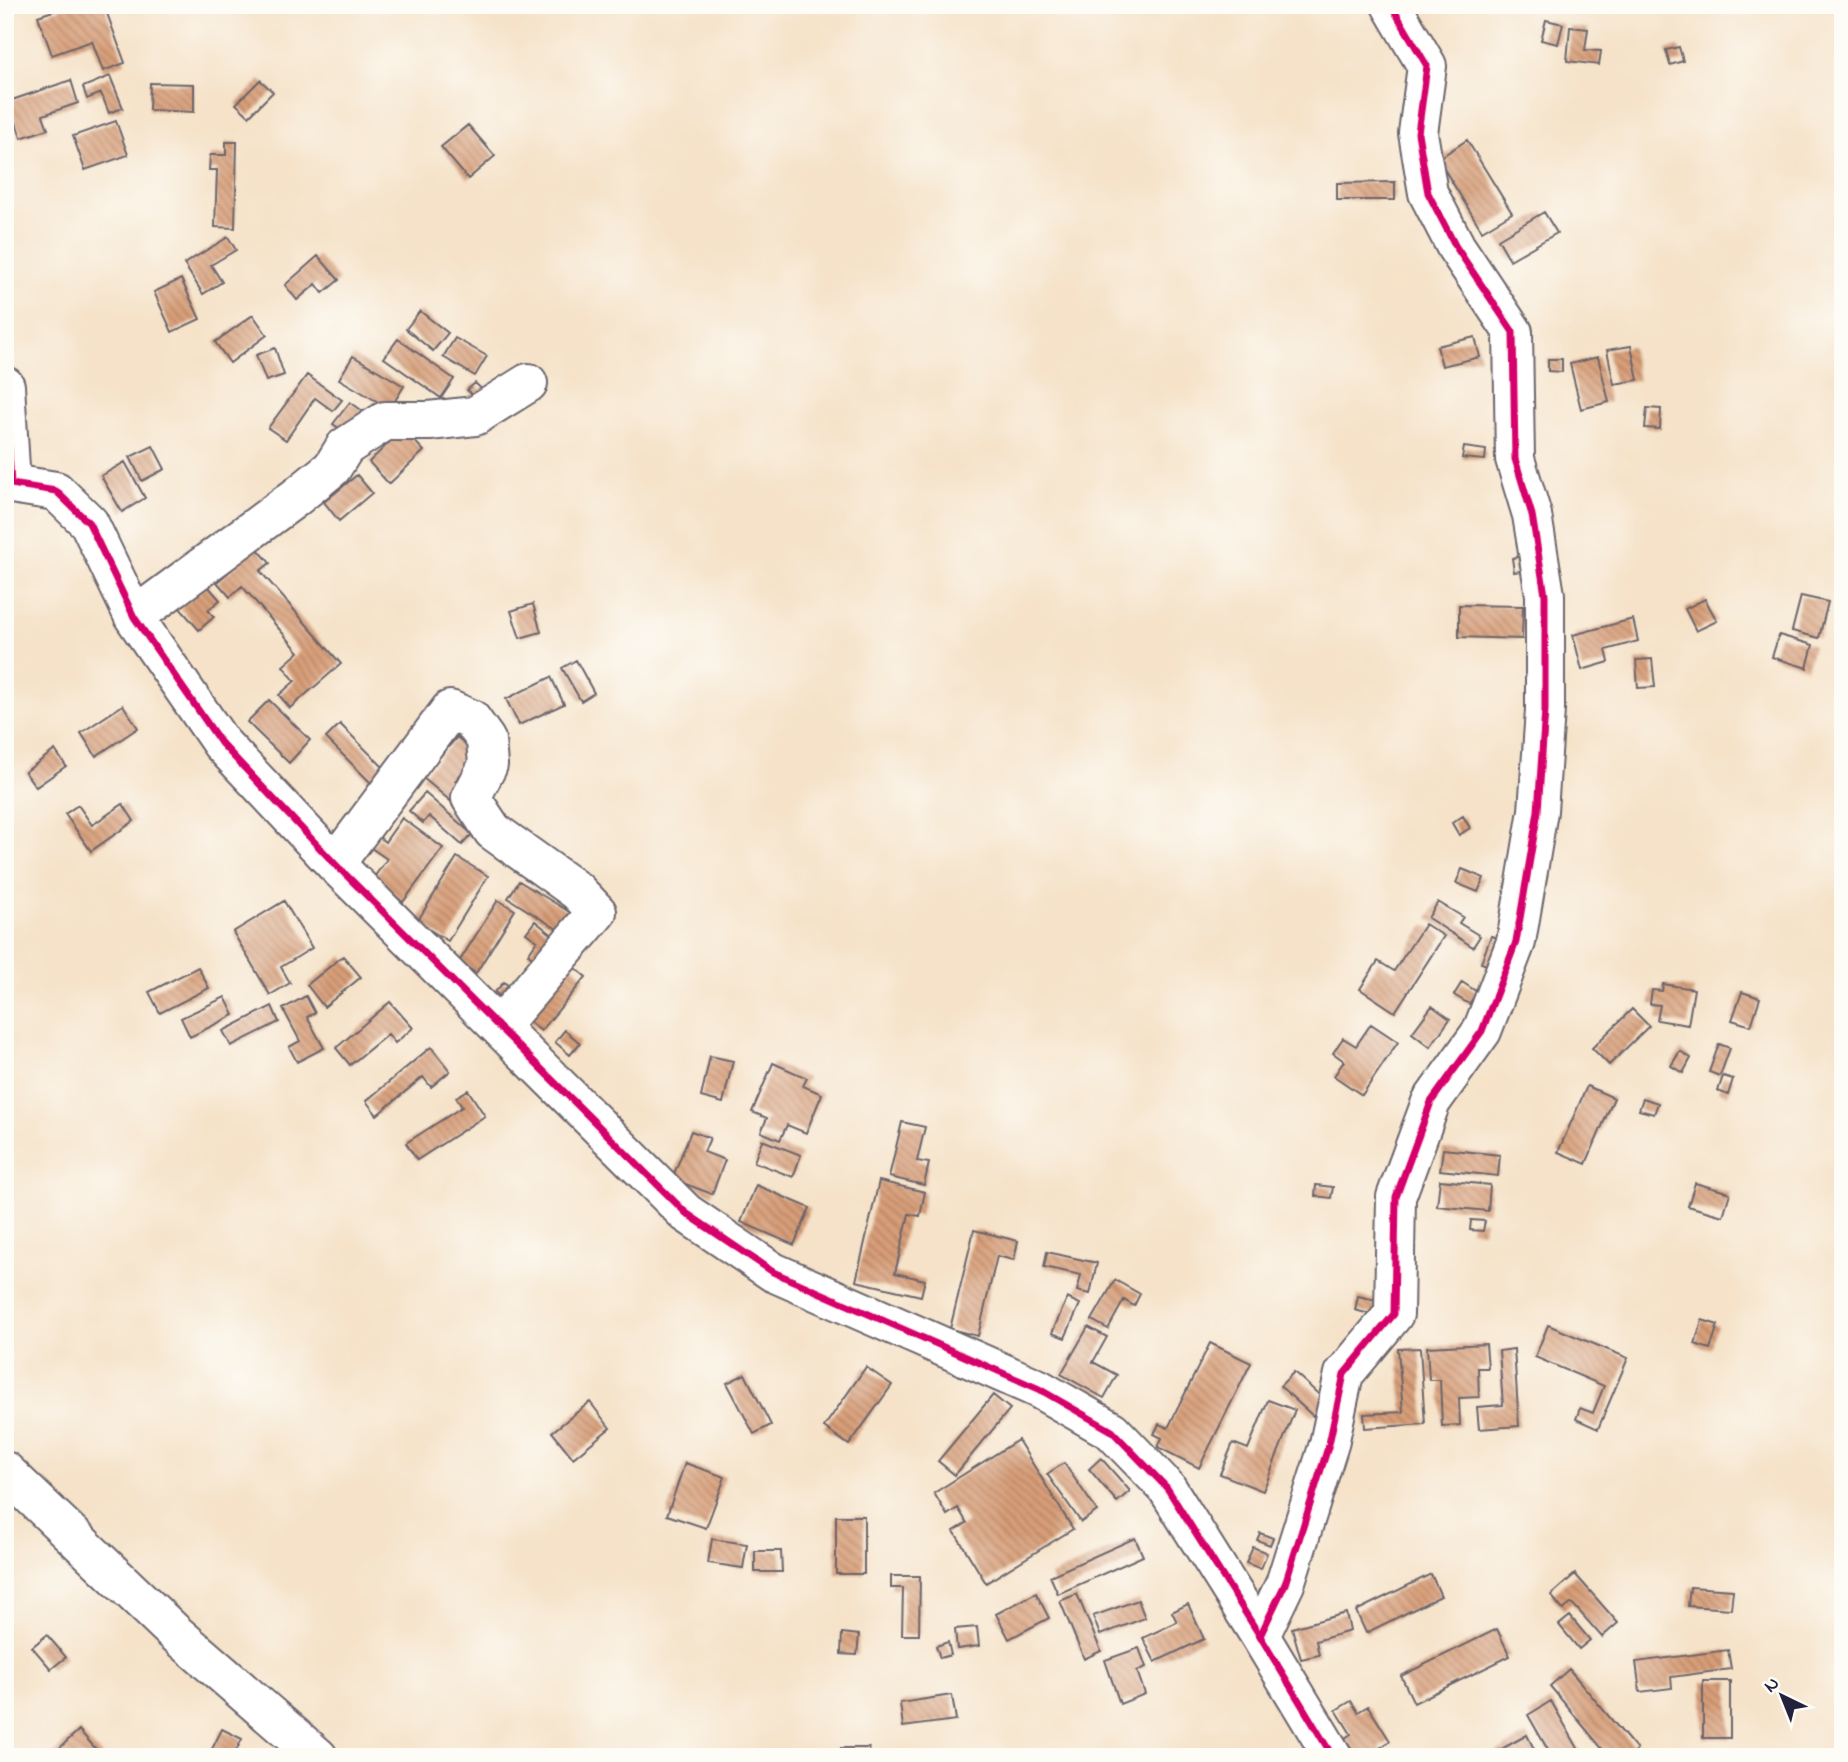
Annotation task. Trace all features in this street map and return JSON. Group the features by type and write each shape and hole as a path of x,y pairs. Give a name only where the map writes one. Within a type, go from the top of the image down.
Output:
{"street":[{"path":"1260,1636 1285,1584 1329,1444 1343,1374 1394,1314 1396,1197 1431,1102 1482,1031 1516,942 1538,811 1545,710 1545,595 1532,515 1515,459 1513,332 1455,247 1428,193 1418,133 1427,66 1391,5"},
{"path":"134,617 295,498 332,468 345,447 385,421 429,421 475,416 528,383"},
{"path":"5,386 8,485 56,491 89,523 134,617 221,744 335,864 685,1213 773,1272 1039,1389 1112,1431 1167,1488 1333,1757"},
{"path":"335,864 450,710 471,719 486,740 488,765 471,798 494,831 577,891 597,912 499,1027"},
{"path":"5,1471 174,1632 318,1757"}],"building":[{"path":"71,5 104,5 125,63 103,71 92,41 52,55 38,16"},
{"path":"1546,20 1563,24 1558,44 1541,40"},
{"path":"1570,27 1588,29 1585,50 1601,51 1599,65 1567,61"},
{"path":"1679,47 1683,61 1670,65 1666,50"},
{"path":"110,76 123,108 109,113 101,93 87,99 83,87"},
{"path":"71,80 78,103 43,115 48,129 21,138 9,101"},
{"path":"260,80 273,92 249,116 236,104"},
{"path":"150,83 194,84 194,112 149,110"},
{"path":"116,121 128,155 85,170 73,136"},
{"path":"468,125 495,156 468,179 441,147"},
{"path":"1467,140 1512,213 1482,231 1438,159"},
{"path":"226,142 237,142 235,228 215,227 217,170 209,170 210,155 226,155"},
{"path":"1395,182 1395,200 1337,200 1337,183"},
{"path":"1544,212 1557,233 1510,260 1498,239"},
{"path":"228,237 236,250 211,265 222,282 203,294 184,264"},
{"path":"318,256 339,280 323,293 316,284 297,300 285,285"},
{"path":"181,279 200,319 172,332 154,292"},
{"path":"420,311 448,333 433,351 406,329"},
{"path":"253,315 267,335 230,363 215,342"},
{"path":"1475,337 1480,357 1442,366 1437,346"},
{"path":"455,338 487,356 475,376 443,357"},
{"path":"398,339 454,379 441,398 384,358"},
{"path":"1631,346 1638,380 1614,384 1607,350"},
{"path":"275,348 284,375 266,381 256,355"},
{"path":"353,356 404,386 390,409 339,379"},
{"path":"1598,357 1609,402 1581,409 1570,364"},
{"path":"1548,359 1562,359 1562,372 1548,371"},
{"path":"307,375 342,400 333,411 315,398 286,440 268,428"},
{"path":"475,383 488,395 481,403 467,390"},
{"path":"350,402 364,412 347,434 333,424"},
{"path":"1647,408 1661,409 1660,429 1645,428"},
{"path":"403,429 424,451 389,484 369,462"},
{"path":"153,446 165,469 142,481 130,457"},
{"path":"1464,447 1486,450 1485,460 1462,458"},
{"path":"125,462 145,498 122,512 101,476"},
{"path":"357,475 372,493 339,521 324,502"},
{"path":"257,548 270,563 260,571 341,664 290,708 279,695 295,681 283,666 299,652 242,586 230,597 217,582"},
{"path":"1523,556 1526,570 1514,572 1512,558"},
{"path":"207,585 220,600 208,610 214,617 199,630 180,608"},
{"path":"1801,596 1828,602 1819,638 1792,631"},
{"path":"1705,599 1717,621 1696,631 1685,609"},
{"path":"533,604 541,632 520,638 511,611"},
{"path":"1459,605 1523,606 1522,639 1459,637"},
{"path":"1633,619 1638,641 1606,650 1609,662 1582,670 1573,635"},
{"path":"1779,635 1813,645 1807,668 1772,657"},
{"path":"1652,659 1655,687 1638,688 1636,660"},
{"path":"576,660 594,693 581,701 562,668"},
{"path":"551,677 564,704 519,725 506,699"},
{"path":"269,700 310,740 289,763 247,722"},
{"path":"123,705 138,728 96,756 81,733"},
{"path":"340,724 388,772 374,786 326,738"},
{"path":"457,737 478,755 455,781 466,790 454,804 422,777"},
{"path":"55,750 66,766 36,787 25,772"},
{"path":"425,793 472,834 462,845 429,816 423,823 409,811"},
{"path":"123,804 134,821 91,851 65,814 78,805 92,825"},
{"path":"1463,816 1470,828 1459,835 1452,823"},
{"path":"402,818 443,848 403,902 372,880 387,859 371,848 379,837 385,842"},
{"path":"457,857 488,876 448,941 417,922"},
{"path":"1462,869 1484,878 1478,892 1456,883"},
{"path":"519,881 576,916 565,934 508,898"},
{"path":"498,900 515,910 476,973 459,962"},
{"path":"284,901 312,948 281,967 290,983 270,995 233,932"},
{"path":"1438,902 1463,917 1459,923 1480,936 1473,947 1428,918"},
{"path":"535,921 555,937 537,960 528,954 537,941 526,933"},
{"path":"1425,924 1444,936 1395,1012 1360,989 1378,961 1394,971"},
{"path":"1491,936 1502,939 1492,967 1481,963"},
{"path":"343,956 361,977 324,1007 307,985"},
{"path":"568,962 586,977 541,1031 523,1017"},
{"path":"198,967 209,988 160,1013 149,992"},
{"path":"504,982 515,992 506,1002 495,992"},
{"path":"1462,982 1477,992 1469,1004 1454,995"},
{"path":"1663,984 1694,989 1688,1025 1657,1020 1660,1005 1650,1004 1652,990 1662,991"},
{"path":"1742,992 1760,998 1751,1026 1732,1020"},
{"path":"306,996 315,1013 307,1017 324,1048 297,1062 289,1047 300,1041 283,1009"},
{"path":"225,997 234,1015 190,1037 181,1018"},
{"path":"390,1002 413,1028 395,1043 388,1034 350,1065 336,1048"},
{"path":"272,1006 279,1022 231,1046 223,1031"},
{"path":"1432,1006 1450,1019 1430,1047 1412,1033"},
{"path":"1632,1009 1649,1026 1609,1065 1592,1048"},
{"path":"1371,1024 1398,1042 1362,1095 1334,1076 1344,1061 1333,1053 1343,1038 1356,1046"},
{"path":"565,1030 580,1043 570,1055 555,1042"},
{"path":"1719,1044 1730,1048 1720,1076 1709,1072"},
{"path":"431,1047 450,1071 431,1087 423,1077 377,1115 366,1101"},
{"path":"1680,1051 1691,1058 1683,1073 1671,1066"},
{"path":"710,1056 733,1061 723,1103 701,1097"},
{"path":"773,1063 807,1078 803,1086 822,1094 806,1133 787,1125 780,1140 761,1132 767,1118 752,1112"},
{"path":"1723,1076 1733,1079 1728,1095 1718,1091"},
{"path":"1587,1086 1614,1098 1586,1164 1558,1152"},
{"path":"468,1090 485,1116 417,1160 406,1143 462,1107 456,1097"},
{"path":"1643,1098 1658,1103 1654,1114 1639,1110"},
{"path":"902,1122 925,1127 917,1161 929,1163 924,1185 889,1177"},
{"path":"691,1131 710,1138 704,1152 725,1160 712,1194 672,1179"},
{"path":"762,1140 801,1155 793,1177 754,1162"},
{"path":"1443,1149 1500,1155 1498,1176 1440,1170"},
{"path":"1440,1180 1490,1185 1488,1211 1437,1206"},
{"path":"879,1181 925,1192 920,1216 909,1214 895,1273 925,1280 921,1296 856,1281"},
{"path":"1695,1183 1730,1193 1723,1216 1688,1206"},
{"path":"756,1185 810,1208 794,1245 741,1222"},
{"path":"1316,1185 1333,1187 1331,1198 1315,1196"},
{"path":"1471,1220 1485,1221 1483,1231 1470,1230"},
{"path":"974,1230 1018,1241 1014,1260 997,1256 978,1336 950,1329"},
{"path":"1047,1252 1097,1263 1090,1294 1077,1291 1081,1275 1044,1267"},
{"path":"1115,1280 1140,1294 1134,1306 1124,1300 1108,1329 1092,1320"},
{"path":"1358,1296 1384,1302 1380,1317 1355,1310"},
{"path":"1067,1298 1080,1304 1065,1338 1052,1333"},
{"path":"1702,1320 1718,1325 1710,1349 1695,1344"},
{"path":"1548,1325 1628,1358 1598,1429 1576,1419 1580,1408 1593,1413 1604,1386 1535,1357"},
{"path":"1088,1327 1107,1337 1093,1362 1117,1375 1104,1398 1061,1374"},
{"path":"1210,1343 1251,1363 1199,1468 1158,1447 1162,1438 1154,1434 1159,1424 1168,1428"},
{"path":"1486,1344 1488,1368 1478,1368 1479,1397 1459,1398 1460,1425 1442,1426 1440,1380 1429,1380 1427,1347"},
{"path":"1420,1348 1425,1424 1365,1428 1364,1414 1403,1412 1398,1349"},
{"path":"1514,1349 1519,1426 1479,1429 1477,1407 1503,1405 1499,1351"},
{"path":"866,1367 892,1385 849,1445 824,1427"},
{"path":"1294,1372 1326,1401 1313,1416 1280,1386"},
{"path":"745,1374 771,1425 754,1434 727,1383"},
{"path":"993,1395 1010,1409 955,1475 938,1461"},
{"path":"1268,1400 1295,1410 1263,1491 1220,1474 1233,1443 1248,1449"},
{"path":"590,1402 610,1428 573,1458 552,1432"},
{"path":"1018,1440 1073,1529 986,1583 954,1531 967,1523 958,1508 947,1515 934,1493"},
{"path":"1101,1458 1130,1491 1117,1502 1089,1469"},
{"path":"685,1463 725,1477 706,1528 667,1515"},
{"path":"1064,1463 1097,1511 1081,1522 1047,1474"},
{"path":"836,1516 864,1516 864,1574 836,1574"},
{"path":"1260,1533 1273,1538 1270,1545 1257,1540"},
{"path":"1135,1538 1143,1556 1058,1594 1050,1576"},
{"path":"712,1539 747,1544 743,1568 708,1563"},
{"path":"1253,1547 1267,1553 1261,1569 1246,1563"},
{"path":"755,1551 781,1551 782,1572 755,1572"},
{"path":"1431,1574 1441,1596 1366,1633 1356,1611"},
{"path":"1575,1574 1618,1623 1602,1637 1572,1603 1563,1610 1551,1595"},
{"path":"891,1576 920,1576 919,1635 902,1635 903,1588 891,1588"},
{"path":"1690,1587 1733,1590 1731,1609 1688,1606"},
{"path":"1036,1593 1049,1618 1009,1639 996,1614"},
{"path":"1077,1594 1101,1651 1084,1659 1060,1601"},
{"path":"1138,1600 1145,1618 1100,1635 1093,1616"},
{"path":"1188,1604 1204,1639 1155,1662 1143,1638 1177,1622 1172,1612"},
{"path":"1346,1613 1350,1631 1316,1641 1319,1655 1301,1659 1292,1628"},
{"path":"1570,1616 1590,1640 1579,1649 1559,1625"},
{"path":"977,1627 979,1646 957,1649 955,1629"},
{"path":"1497,1629 1510,1656 1414,1703 1401,1676"},
{"path":"842,1633 859,1635 857,1655 841,1654"},
{"path":"47,1635 66,1657 51,1669 32,1647"},
{"path":"948,1642 951,1655 940,1658 936,1646"},
{"path":"1139,1648 1146,1667 1137,1671 1145,1694 1120,1704 1105,1660"},
{"path":"1728,1650 1731,1669 1671,1677 1672,1688 1640,1692 1636,1662"},
{"path":"1569,1669 1637,1750 1629,1757 1609,1757 1550,1686"},
{"path":"1703,1681 1730,1681 1730,1738 1703,1738"},
{"path":"952,1695 956,1720 903,1727 900,1703"},
{"path":"1351,1701 1358,1712 1368,1706 1390,1741 1380,1748 1385,1757 1357,1757 1345,1738 1351,1734 1336,1710"},
{"path":"1551,1701 1583,1757 1552,1757 1528,1715"},
{"path":"222,1729 242,1739 233,1757 208,1757"},
{"path":"79,1730 103,1757 50,1757"},
{"path":"1527,1735 1537,1755 1534,1757 1487,1757"},
{"path":"841,1748 869,1748 869,1757 841,1757"}],"cycle path":[{"path":"1260,1636 1285,1584 1329,1444 1344,1374 1394,1314 1396,1197 1431,1102 1482,1031 1516,942 1538,811 1545,710 1545,595 1532,515 1515,459 1513,332 1456,247 1428,193 1418,133 1427,66 1391,5"},
{"path":"5,386 11,484 56,491 89,523 134,617 221,743 335,864 686,1213 773,1272 1039,1389 1112,1431 1167,1488 1333,1757"}]}
